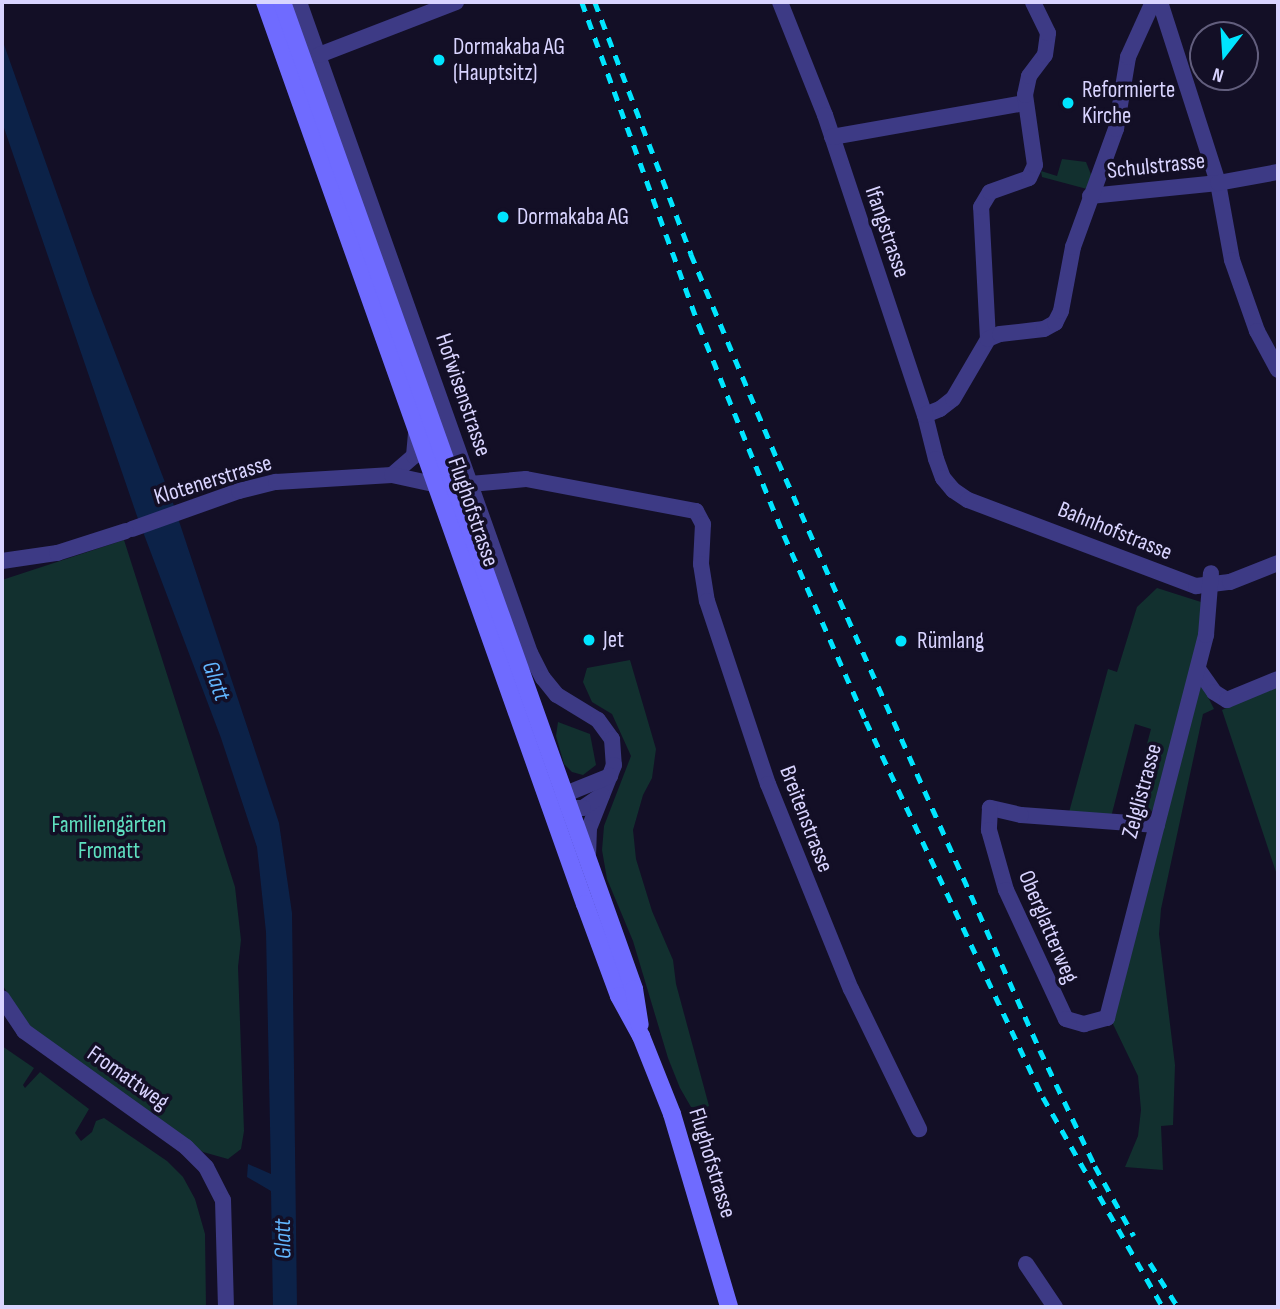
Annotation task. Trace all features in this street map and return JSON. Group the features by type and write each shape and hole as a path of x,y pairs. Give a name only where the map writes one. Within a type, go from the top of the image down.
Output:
{"main road":[{"name":"Flughofstrasse","path":"265,2 416,427 561,804 590,863 634,989 641,1035"},
{"name":"Flughofstrasse","path":"282,2 561,804 619,996 641,1035 676,1127 729,1307"}],"street":[{"name":"Hofwisenstrasse","path":"299,2 530,653 543,678 557,695 598,720 608,732 615,752 610,775 588,836 590,863"},
{"path":"319,55 456,2"},
{"name":"Ifangstrasse","path":"780,2 832,137 925,415 943,478"},
{"path":"925,415 940,409 953,399 988,339 981,207 990,192 1029,178 1035,165 1025,103 1029,76 1045,55 1048,33 1033,2"},
{"path":"1090,196 1116,129 1128,57 1153,2"},
{"path":"1160,2 1218,183 1232,260 1257,331 1278,370"},
{"path":"832,137 1025,103"},
{"name":"Schulstrasse","path":"988,339 1000,334 1044,329 1055,323 1061,311 1073,247 1090,196 1218,183 1278,172"},
{"path":"392,475 408,464 414,456 416,427"},
{"name":"Klotenerstrasse","path":"2,561 57,553 239,491 276,482 392,475 438,485"},
{"name":"Bahnhofstrasse","path":"943,478 968,500 1196,586 1211,579 1278,563"},
{"name":"Breitenstrasse","path":"471,484 526,479 696,511 703,524 701,564 707,601 764,774 842,968 919,1129"},
{"name":"Zelglistrasse","path":"1107,1018 1198,669 1206,635 1211,579"},
{"path":"1198,669 1221,698 1227,700 1278,679"},
{"path":"561,804 610,775"},
{"path":"561,804 588,806 603,795"},
{"name":"Oberglatterweg","path":"1107,1018 1084,1024 1066,1019 1057,1005 1006,890 989,830 990,808 1062,819 1157,825"},
{"name":"Fromattweg","path":"2,998 24,1031 196,1156 215,1180 223,1200 226,1307"},
{"path":"1026,1264 1055,1307"}],"green space":[{"path":"1062,159 1086,162 1092,177 1087,189 1042,177 1041,171 1057,176"},
{"name":"Familiengärten Fromatt","path":"124,540 235,887 241,940 238,967 244,1131 241,1149 228,1159 203,1152 26,1025 2,984 2,580"},
{"path":"1157,588 1201,602 1202,633 1156,806 1143,821 1127,819 1151,729 1135,724 1110,821 1068,816 1108,669 1117,672 1137,607"},
{"path":"630,660 656,749 652,778 643,795 633,830 636,859 652,911 673,960 676,984 709,1106 702,1109 691,1107 668,1058 633,941 607,879 602,850 604,826 631,756 612,714 592,702 583,682 587,668"},
{"path":"1201,683 1214,709 1203,714 1161,909 1159,934 1175,1065 1173,1125 1161,1126 1163,1170 1125,1167 1138,1136 1141,1110 1138,1076 1112,1022"},
{"path":"1278,684 1278,878 1222,710"},
{"path":"558,722 590,734 596,765 583,775 572,772 564,764 556,736"},
{"path":"2,1046 34,1068 23,1085 25,1088 40,1072 89,1109 75,1133 81,1141 92,1132 96,1121 104,1118 167,1161 183,1177 195,1199 205,1234 206,1307 2,1307"}],"water":[{"name":"Glatt","path":"2,39 92,293 173,503 279,823 292,913 297,1307 273,1307 271,1191 247,1177 248,1164 271,1174 266,932 257,847 221,738 137,516 2,122"}],"railway":[{"path":"582,2 699,325 784,535 866,721 1043,1097 1163,1307"},
{"path":"595,2 691,254 778,461 1040,1050 1095,1166 1134,1236"},
{"path":"1150,1263 1178,1307"}],"place":[{"name":"Dormakaba AG (Hauptsitz)","path":"439,60"},
{"name":"Reformierte Kirche","path":"1068,103"},
{"name":"Dormakaba AG","path":"503,217"},
{"name":"Jet","path":"589,640"},
{"name":"Rümlang","path":"901,641"}]}
